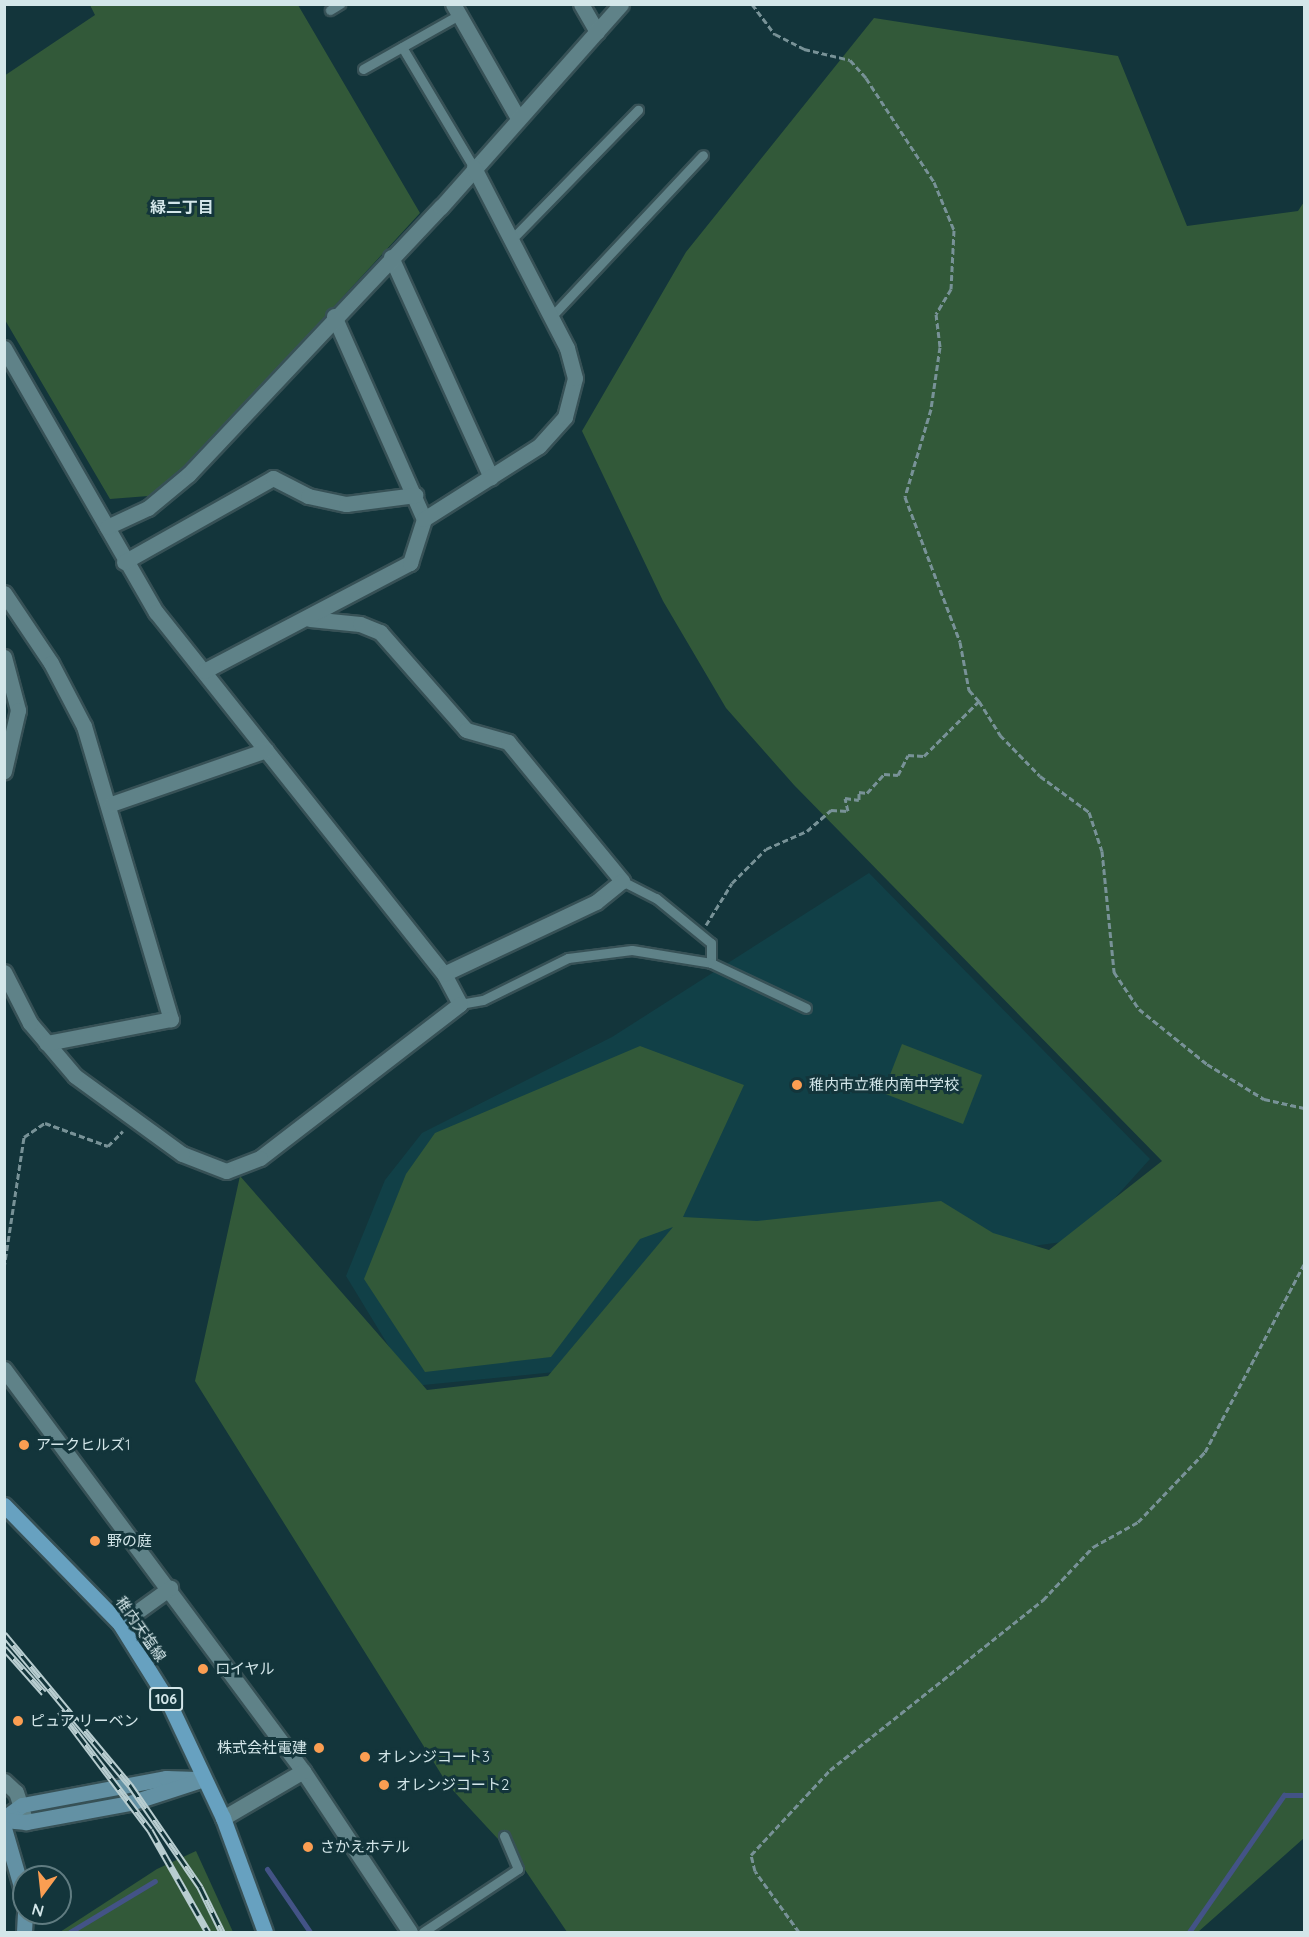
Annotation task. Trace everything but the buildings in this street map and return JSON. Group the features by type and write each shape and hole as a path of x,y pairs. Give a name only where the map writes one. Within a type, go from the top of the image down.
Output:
{"main road":[{"name":"稚内天塩線","path":"4,1505 120,1624 168,1701 223,1818 265,1932"}],"street":[{"path":"581,4 597,32"},
{"path":"107,527 148,508 189,474 474,168 621,4"},
{"path":"456,10 518,118"},
{"path":"424,519 539,446 573,401 575,378 551,317 474,168"},
{"path":"392,257 491,477"},
{"path":"204,671 310,619 410,563 424,519 334,316"},
{"path":"4,348 107,527 124,562 204,671 444,974 460,1004 243,1167 226,1171 202,1165 133,1120 75,1076 46,1043 12,996 4,972"},
{"path":"124,562 273,478 308,496 346,504 415,495"},
{"path":"4,593 72,700 111,804 171,1019 46,1043"},
{"path":"310,619 360,624 380,632 466,730 508,742 622,880 596,902 444,974"},
{"path":"4,657 18,710 4,771"},
{"path":"111,804 266,750"},
{"path":"4,1369 170,1588 303,1771 410,1932"},
{"path":"120,1624 170,1588"},
{"path":"223,1818 303,1771"},
{"path":"4,1819 22,1805 166,1778 204,1779"},
{"path":"4,1819 26,1822 171,1794 204,1779"},
{"path":"4,1781 22,1805 26,1822"},
{"path":"4,1828 15,1865"}],"lane":[{"path":"330,10 340,4"},
{"path":"363,69 402,47 456,10"},
{"path":"402,47 474,168"},
{"path":"512,240 638,110"},
{"path":"551,317 703,155"},
{"path":"622,880 656,898 711,943 711,963"},
{"path":"460,1004 483,1000 568,958 590,953 665,953 711,963 806,1008"},
{"path":"423,1932 518,1869 504,1836"}],"path":[{"path":"752,4 775,34 804,49 850,60 866,78 934,182 954,230 951,289 936,314 939,347 931,409 905,497 960,642 969,690 979,701 1000,735 1040,776 1089,812 1102,851 1114,972 1139,1009 1207,1064 1264,1099 1305,1108"},
{"path":"701,935 713,908 766,849 807,831 831,810 848,811 845,798 859,800 859,792 867,793 885,774 898,775 908,755 924,756 979,701"},
{"path":"4,1268 24,1137 45,1123 108,1146 133,1120"},
{"path":"799,1932 755,1871 750,1855 830,1770 1043,1600 1093,1547 1138,1522 1205,1452 1305,1264"}],"shaded area":[{"name":"稚内市立稚内南中学校","path":"869,873 1150,1159 1077,1240 987,1252 555,1372 413,1386 346,1276 385,1180 422,1133 612,1037"}],"green space":[{"path":"90,5 298,5 420,213 161,495 110,499 5,320 4,76 95,15"},
{"path":"874,18 1118,56 1187,226 1298,211 1304,202 1304,1838 1198,1932 567,1932 521,1864 448,1785 195,1381 240,1176 427,1390 548,1376 673,1227 640,1239 551,1357 425,1372 364,1279 406,1174 435,1133 640,1046 744,1085 683,1217 757,1221 941,1201 993,1233 1049,1250 1162,1161 794,785 726,708 663,601 582,431 686,252"},
{"path":"902,1044 982,1075 963,1124 883,1093"},
{"path":"196,1851 233,1932 60,1932 72,1925 157,1869"}],"waterway":[{"path":"1189,1932 1284,1795 1304,1795"},
{"path":"267,1869 310,1932"},
{"path":"70,1932 155,1881"}],"railway":[{"path":"4,1634 130,1785 200,1887 222,1932"},
{"path":"4,1648 44,1693"},
{"path":"60,1711 150,1830 208,1932"}],"place":[{"name":"稚内市立稚内南中学校","path":"797,1085"},
{"name":"アークヒルズ1","path":"24,1445"},
{"name":"野の庭","path":"95,1541"},
{"name":"ロイヤル","path":"203,1669"},
{"name":"ピュア リーベン","path":"18,1721"},
{"name":"株式会社電建","path":"319,1748"},
{"name":"オレンジコート3","path":"365,1757"},
{"name":"オレンジコート2","path":"384,1785"},
{"name":"さかえホテル","path":"308,1847"}],"district":[{"name":"緑二丁目","path":"182,207"}]}
